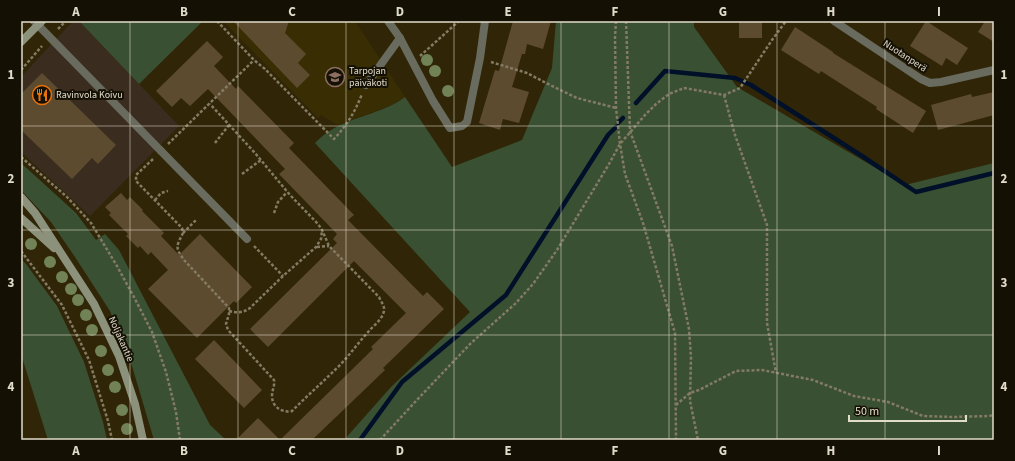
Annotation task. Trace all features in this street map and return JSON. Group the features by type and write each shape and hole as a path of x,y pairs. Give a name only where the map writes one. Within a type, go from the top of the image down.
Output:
{"main road":[{"path":"21,42 38,22"},
{"name":"Noljakantie","path":"21,198 35,213 94,304 119,356 135,404 143,440"},
{"name":"Noljakantie","path":"21,218 63,255"}],"street":[{"path":"388,21 400,38 433,101 450,128 462,126 467,122 480,58 485,21"},
{"name":"Nuotanperä","path":"834,21 921,79 930,83 941,82 994,70"},
{"path":"38,22 247,239"},
{"path":"366,85 400,38"}],"path":[{"path":"413,63 459,21"},
{"path":"616,21 616,108 624,174 643,223 675,333 676,440"},
{"path":"626,21 630,132 672,246 689,329 691,357 690,401 698,440"},
{"path":"380,440 470,344 516,303 533,284 557,250 620,144 656,104 669,94 684,88 724,95 740,88 786,21"},
{"path":"219,22 254,60 265,69 334,139 353,115 366,85"},
{"path":"480,58 527,73 550,86 578,98 616,108"},
{"path":"183,233 182,228 136,181 136,176 254,60"},
{"path":"724,95 735,135 767,225 767,324 776,373"},
{"path":"197,219 183,233 177,245 178,251 184,260 229,308 226,324 228,330 274,380 275,384 272,392 272,399 274,404 286,413 292,412 340,364 369,330 377,324 384,311 383,306 379,297 329,246 322,230 210,104"},
{"path":"214,143 229,125"},
{"path":"21,158 67,197 91,224 117,266 152,332 166,372 176,412 180,440"},
{"path":"242,174 261,160"},
{"path":"155,200 161,193 168,190"},
{"path":"274,213 278,202 287,192"},
{"path":"229,311 240,312 246,311 250,308 316,246 321,239 322,230"},
{"path":"247,239 283,276"},
{"path":"316,246 329,246"},
{"path":"21,251 62,305 89,360 108,421 112,440"},
{"path":"676,405 690,392 699,390 736,371 762,370 813,380 854,396 888,402 923,416 953,417 994,415"}],"shaded area":[{"path":"73,21 79,21 179,126 90,216 21,152 21,77"},
{"name":"Tarpojan päiväkoti","path":"355,21 405,97 392,105 338,125 321,115 318,118 224,22"}],"green space":[{"path":"79,21 203,21 139,84"},
{"path":"556,21 694,21 694,27 737,87 905,185 994,163 994,440 344,440 391,387 470,312 315,143 324,135 342,124 394,104 405,97 452,167 522,140 552,68"},
{"path":"21,163 76,213 96,240 105,234 119,250 210,425 226,440 154,440 132,366 110,311 51,222 21,190"},
{"path":"21,259 57,306 84,362 103,422 107,440 48,440 21,354"}],"building":[{"path":"233,21 289,21 285,33 306,54 298,63 310,75 297,88"},
{"path":"513,21 551,21 543,49 527,44 525,54 522,54 512,87 529,92 519,123 503,119 500,130 479,123 495,70 499,71"},
{"path":"739,21 762,21 762,38 739,38"},
{"path":"926,21 968,48 957,65 946,58 942,66 910,46"},
{"path":"985,21 994,21 994,42 978,32"},
{"path":"795,27 833,53 926,111 913,133 876,109 877,107 821,71 819,74 781,50"},
{"path":"207,41 223,57 214,66 236,89 238,86 294,143 289,148 354,215 348,220 423,296 427,292 444,309 383,368 385,370 312,440 280,440 373,349 371,347 406,313 354,261 268,347 250,329 337,243 333,239 337,234 279,174 285,169 208,89 190,106 181,98 172,107 156,91"},
{"path":"42,73 116,145 98,164 92,158 72,179 21,130 21,94"},
{"path":"994,92 994,115 938,130 931,105 971,94 972,97"},
{"path":"121,193 127,200 130,197 143,210 142,211 164,233 161,236 179,255 200,234 252,287 236,303 234,301 197,338 148,289 168,270 151,252 148,255 140,246 138,248 126,236 128,234 109,215 111,213 105,207"},
{"path":"214,340 262,390 244,408 195,359"},
{"path":"258,418 280,440 236,440"}],"waterway":[{"path":"636,103 665,71 735,78 751,85 916,192 994,173"},
{"path":"618,123 623,118"},
{"path":"360,440 402,382 506,295 608,135 616,127"}],"place":[{"name":"Tarpojan päiväkoti","path":"335,77"},
{"name":"Ravinvola Koivu","path":"42,95"}]}
